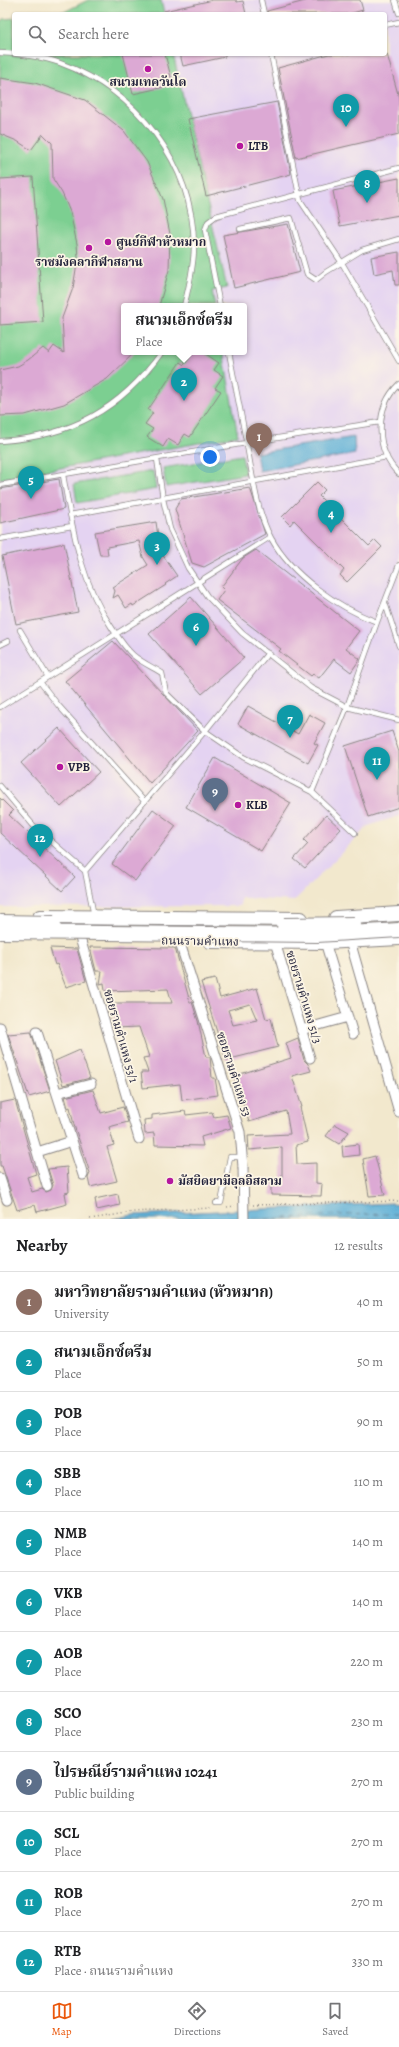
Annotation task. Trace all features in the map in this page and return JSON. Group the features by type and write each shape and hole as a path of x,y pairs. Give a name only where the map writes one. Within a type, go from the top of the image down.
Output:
{"main road":[{"name":"ถนนรามคำแหง","path":"0,917 302,919 399,914"},
{"path":"236,918 237,941"},
{"path":"258,918 259,942"},
{"path":"327,942 328,918"},
{"path":"302,919 305,942"},
{"name":"ถนนรามคำแหง","path":"0,922 313,925 399,920"},
{"name":"ถนนรามคำแหง","path":"0,932 317,935 399,930"},
{"name":"ถนนรามคำแหง","path":"0,937 259,942 327,942 399,938"}],"street":[{"name":"ซอยรามคำแหง 53/1","path":"80,938 139,1139"},
{"name":"ซอยรามคำแหง 53","path":"179,940 240,1132 243,1167 244,1219"},
{"path":"350,941 399,1112"},
{"name":"ซอยรามคำแหง 51/3","path":"275,942 310,1058"},
{"path":"327,942 353,1034"},
{"path":"301,1030 348,1018"},
{"path":"0,1027 47,1186"},
{"path":"37,1032 83,1175"},
{"path":"57,1093 91,1084"},
{"path":"37,1152 72,1141"},
{"path":"0,1178 7,1200"}],"lane":[{"path":"261,0 264,12"},
{"path":"395,0 399,13"},
{"path":"387,25 399,22"},
{"path":"0,54 12,54"},
{"path":"30,56 59,62 91,76 120,95 145,119 166,147 181,178 190,212 194,246 191,281 185,303"},
{"path":"271,56 300,200 342,263 399,361"},
{"path":"219,303 205,230 208,222 216,216 399,168"},
{"path":"240,230 291,218 308,277 316,280 326,272 362,250 399,240"},
{"path":"0,441 27,440 61,431 93,418 122,398 147,374 160,355"},
{"path":"230,355 253,482 270,537 286,560 313,585 345,608 376,622"},
{"path":"399,384 385,405 380,422 381,440 387,457 399,474"},
{"path":"0,485 380,422"},
{"path":"70,515 387,457"},
{"path":"156,459 163,499 174,540 197,582 242,633 311,688 347,707 399,720"},
{"path":"63,475 76,546 87,582 100,611 116,635 133,655 162,673 166,694 205,731 243,757 312,792 355,833"},
{"path":"0,539 72,526"},
{"path":"0,707 270,537"},
{"path":"312,792 347,707 376,622 385,603 399,565"},
{"path":"385,603 399,646"},
{"path":"20,630 48,677"},
{"path":"0,645 8,641"},
{"path":"85,871 205,731 268,653"},
{"path":"40,682 58,705 144,801"},
{"path":"0,786 33,825 85,871 94,917"},
{"path":"216,1203 221,1203 230,1156 242,1157"}],"shaded area":[{"path":"161,0 399,0 399,816 368,826 294,901 241,898 240,906 0,907 0,476 238,436 224,355 247,355 247,303 214,303 212,291 227,288 173,56 387,56 387,12 164,12"}],"green space":[{"path":"88,0 161,0 164,12 59,12 66,11"},
{"name":"ศูนย์กีฬาหัวหมาก","path":"12,18 12,56 173,56 227,288 212,291 214,303 121,303 121,355 224,355 238,436 0,479 0,22 3,19"},
{"path":"242,455 245,474 166,487 163,468"},
{"path":"153,471 156,489 77,503 74,484"}],"water":[{"path":"354,437 355,454 259,471 256,453"},
{"path":"392,1203 399,1204 399,1219 112,1219 133,1215"}],"building":[{"path":"213,0 236,0 237,2 243,1 246,12 164,12"},
{"path":"309,0 360,0 363,10 356,12 267,11"},
{"path":"387,54 399,98 399,134 296,158 278,68 322,56 387,56"},
{"name":"สนามเทควันโด","path":"124,56 166,56 173,85 133,94"},
{"path":"180,56 225,56 225,57 183,66"},
{"path":"0,78 35,83 85,100 124,131 147,162 163,199 170,234 169,270 160,303 121,303 121,355 132,355 107,379 64,404 25,415 0,416 0,370 18,366 43,348 49,353 54,346 64,353 62,318 73,288 78,257 77,244 70,212 62,193 53,179 52,143 43,134 31,150 17,141 0,134"},
{"name":"LTB","path":"277,102 291,174 206,196 188,119"},
{"name":"ราชมังคลากีฬาสถาน","path":"33,177 43,322 0,325 0,179"},
{"path":"399,178 399,215 340,226 333,191"},
{"path":"288,224 300,272 234,288 223,235"},
{"path":"399,252 399,285 395,285 393,270 374,274 371,257"},
{"path":"191,355 207,355 219,363 214,370 223,376 215,388 221,391 190,437 185,434 178,445 168,439 163,447 147,437 153,429 145,424 153,413 148,410 180,362 184,365"},
{"path":"59,479 64,509 0,523 0,489"},
{"path":"317,482 325,490 319,496 369,546 375,540 382,547 347,582 340,575 344,570 294,520 290,525 282,517"},
{"path":"250,488 265,534 204,567 192,563 175,509 181,499"},
{"path":"156,522 160,551 177,576 165,584 166,585 133,606 132,604 126,608 118,595 113,598 115,591 113,587 148,565 143,557 139,541 107,547 108,555 100,555 95,532"},
{"path":"64,543 78,612 16,624 2,556"},
{"path":"256,550 359,631 346,648 360,659 351,672 334,659 319,678 313,674 311,676 279,651 281,649 217,600 224,590 221,587 243,558"},
{"path":"191,597 244,658 202,694 149,634"},
{"path":"113,641 198,731 150,783 65,681"},
{"path":"248,706 298,734 309,714 325,723 314,743 318,745 308,763 238,724"},
{"name":"VPB","path":"59,728 99,772 61,807 21,763"},
{"path":"392,731 399,752 399,807 368,817 345,746"},
{"name":"KLB","path":"215,758 291,803 261,851 186,807"},
{"path":"0,798 13,811 9,815 75,877 62,891 0,833"},
{"path":"153,809 176,826 135,881 112,864"},
{"path":"326,815 341,829 305,868 294,859 308,844 304,840"},
{"path":"90,947 175,948 190,1002 192,1002 198,1021 206,1057 210,1057 212,1078 215,1078 218,1095 182,1100 180,1084 143,1088 141,1072 148,1072 143,1058 149,1057 139,1027 115,1028 114,1003 172,1003 168,989 105,991 104,983 100,984 102,971 96,971"},
{"path":"50,948 77,949 86,981 66,987 57,964 55,965"},
{"path":"215,979 220,998 257,988 266,1019 271,1018 278,1047 226,1060 201,982","holes":["250,1004 257,1020 233,1025 228,1010"]},
{"path":"31,1032 50,1091 29,1097 8,1034"},
{"path":"298,1038 304,1060 308,1064 311,1071 292,1076 302,1107 300,1107 308,1142 296,1145 297,1164 316,1163 316,1183 322,1184 321,1196 271,1195 271,1182 282,1182 282,1147 249,1150 248,1136 290,1134 286,1111 249,1122 234,1076 291,1058 286,1043"},
{"path":"80,1050 90,1078 63,1085 55,1061"},
{"path":"93,1090 101,1113 123,1107 128,1122 109,1127 114,1145 107,1147 117,1181 90,1187 88,1178 90,1173 74,1125 70,1107 68,1108 65,1097"},
{"path":"15,1100 36,1174 27,1177 32,1192 42,1189 46,1192 51,1190 53,1185 48,1169 67,1167 69,1192 65,1193 67,1204 37,1212 35,1205 17,1210 2,1166 0,1166 0,1103"},
{"path":"185,1111 186,1115 212,1112 214,1117 227,1115 231,1128 201,1137 203,1146 155,1145 154,1133 145,1134 144,1120 152,1119 152,1115"},
{"path":"335,1124 349,1132 339,1144 326,1136"},
{"path":"358,1144 359,1155 343,1157 342,1146"},
{"path":"375,1156 385,1195 369,1196 363,1159"},
{"path":"118,1194 120,1205 97,1210 95,1199"}],"ferry route":[{"path":"266,1219 338,1215 399,1214"}],"place":[{"name":"สนามเทควันโด","path":"148,69"},
{"name":"SCL","path":"346,127"},
{"name":"LTB","path":"240,146"},
{"name":"SCO","path":"367,203"},
{"name":"ศูนย์กีฬาหัวหมาก","path":"108,242"},
{"name":"ราชมังคลากีฬาสถาน","path":"89,248"},
{"name":"สนามเอ็กซ์ตรีม","path":"184,401"},
{"name":"มหาวิทยาลัยรามคำแหง (หัวหมาก)","path":"259,456"},
{"name":"NMB","path":"31,499"},
{"name":"SBB","path":"331,533"},
{"name":"POB","path":"157,565"},
{"name":"VKB","path":"196,646"},
{"name":"AOB","path":"290,738"},
{"name":"VPB","path":"60,767"},
{"name":"ROB","path":"377,780"},
{"name":"KLB","path":"238,805"},
{"name":"ไปรษณีย์รามคำแหง 10241","path":"215,811"},
{"name":"RTB","path":"40,857"},
{"name":"มัสยิดยามีอุลอิสลาม","path":"170,1181"}]}
